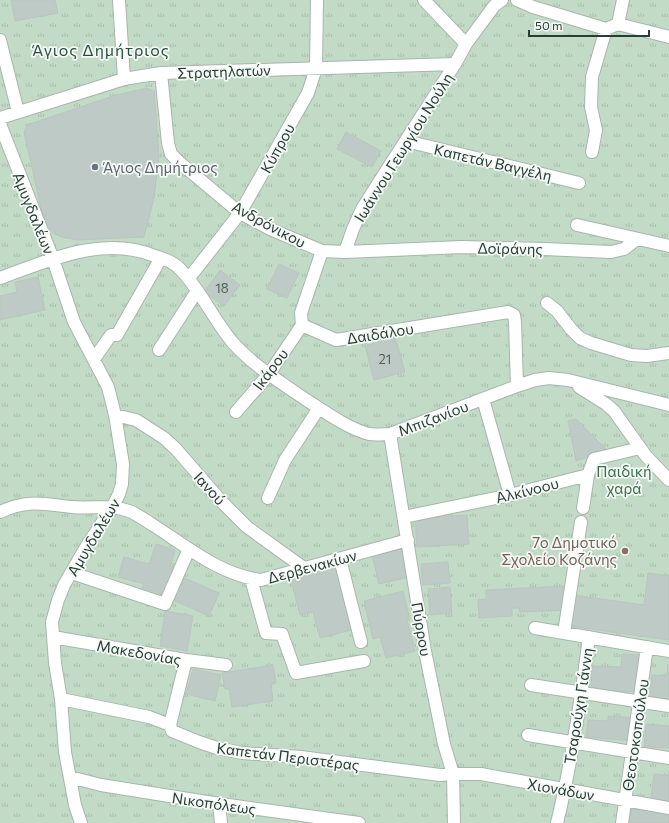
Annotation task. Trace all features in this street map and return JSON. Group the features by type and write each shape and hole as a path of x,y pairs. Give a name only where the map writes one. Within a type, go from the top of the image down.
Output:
{"street":[{"path":"119,0 124,79"},
{"name":"Κύπρου","path":"189,278 240,213 308,93 316,68 317,0"},
{"path":"424,0 466,44"},
{"name":"Ιωάννου Γεωργίου Νούλη","path":"345,252 362,209 455,64 466,44 494,6 502,0"},
{"path":"517,0 534,7 612,27 669,37"},
{"path":"592,152 596,130 591,107 592,77 624,0"},
{"path":"0,40 18,112"},
{"name":"Στρατηλατών","path":"0,118 124,79 161,73 455,64"},
{"name":"Ανδρόνικου","path":"161,73 168,143 171,154 179,162 240,213 270,229 322,251 345,252"},
{"name":"Αμυγδαλέων","path":"0,124 53,259 74,322 108,387 115,415 123,464 122,484 119,494 64,585 54,611 52,622 55,663 61,699 64,746 75,805 81,823"},
{"name":"Καπετάν Βαγγέλη","path":"406,141 580,182"},
{"path":"577,225 669,246"},
{"name":"Δοϊράνης","path":"345,252 462,247 611,252 624,249 637,239"},
{"name":"Μπιζανίου","path":"0,278 53,259 93,249 113,247 149,254 173,263 189,278 233,343 248,357 269,374 319,408 351,426 370,434 390,434 517,386 535,380 550,378 568,380 669,405"},
{"path":"302,325 301,313 322,251"},
{"path":"94,359 111,335 117,335 161,258"},
{"path":"159,350 197,291"},
{"path":"547,303 557,311 580,338 591,343 631,356 647,356 669,353"},
{"name":"Δαιδάλου","path":"302,325 336,340 508,312 514,315 516,322 517,386"},
{"name":"Ικάρου","path":"236,412 269,374 302,325"},
{"path":"568,380 606,404 614,411 646,456 669,480"},
{"path":"483,399 510,495"},
{"path":"268,498 285,460 319,408"},
{"name":"Ιανού","path":"115,415 136,420 164,438 176,449 221,501 247,527 304,568"},
{"name":"Πύρρου","path":"390,434 425,651 444,744 453,774 454,823"},
{"path":"583,508 588,475 594,459 640,448"},
{"name":"Αλκίνοου","path":"404,517 510,495 588,475"},
{"path":"0,512 15,506 30,503 89,508 113,506"},
{"name":"Δερβενακίων","path":"113,506 130,511 176,539 189,549 224,569 251,579 261,580 408,540"},
{"path":"564,633 581,522"},
{"path":"72,573 165,604 189,549"},
{"path":"340,558 361,642"},
{"path":"251,579 266,633 282,634 296,673 364,661"},
{"path":"535,628 669,651"},
{"name":"Μακεδονίας","path":"53,637 186,660 226,665"},
{"name":"Τσαρούχη Γιάννη","path":"557,823 565,789 589,637"},
{"name":"Θεοτοκοπούλου","path":"622,823 647,647"},
{"path":"170,725 186,660"},
{"path":"531,685 669,706"},
{"name":"Καπετάν Περιστέρας","path":"61,699 149,717 170,725 172,731 199,742 217,748 242,753 301,757 440,775 453,774"},
{"path":"528,734 669,758"},
{"name":"Χιονάδων","path":"453,774 481,774 669,808"},
{"name":"Νικοπόλεως","path":"70,777 101,785 219,804 359,823"},
{"path":"219,804 221,823"}],"green space":[{"name":"Παιδική χαρά","path":"0,0 669,0 669,823 0,823"}],"building":[{"path":"11,0 55,0 58,13 15,21"},
{"name":"Άγιος Δημήτριος","path":"146,88 154,91 159,156 154,198 144,237 77,240 62,237 53,233 45,226 24,132 27,125 113,96"},
{"path":"346,132 381,151 372,167 337,149"},
{"path":"279,264 299,273 287,298 267,289"},
{"path":"220,270 240,285 224,306 204,292"},
{"path":"38,277 45,310 0,320 0,296 17,292 15,282"},
{"path":"395,337 405,372 374,380 365,346"},
{"path":"576,419 607,450 576,461 568,421"},
{"path":"467,515 469,544 417,547 415,519"},
{"path":"156,544 175,550 170,567 173,567 165,595 142,588 144,584 118,577 124,557 149,564"},
{"path":"402,548 409,577 379,584 372,555"},
{"path":"448,562 450,583 423,585 421,564"},
{"path":"339,567 355,629 320,638 313,612 300,615 291,580"},
{"path":"648,573 669,576 669,640 569,626 573,595 644,605"},
{"path":"182,577 219,593 209,616 173,600"},
{"path":"564,586 566,610 520,612 519,608 512,608 512,616 479,618 478,600 486,599 486,590"},
{"path":"450,587 452,613 430,615 428,589"},
{"path":"403,591 410,620 407,620 415,651 386,658 380,637 373,639 364,601"},
{"path":"165,611 193,616 187,651 160,646"},
{"path":"622,654 640,655 639,692 591,690 592,666 621,667"},
{"path":"668,664 669,699 650,698 652,675 667,676"},
{"path":"273,665 276,683 271,684 273,701 232,707 229,689 225,689 222,673"},
{"path":"193,669 221,675 215,701 186,694"},
{"path":"608,716 636,718 634,741 586,737 588,720 608,721"},
{"path":"646,724 669,726 669,748 644,747"},
{"path":"669,771 669,801 651,799 654,774 668,776"},
{"path":"631,809 669,812 669,823 630,823"}],"place":[{"name":"Άγιος Δημήτριος","path":"95,167"},
{"name":"7ο Δημοτικό Σχολείο Κοζάνης","path":"625,551"}],"district":[{"name":"Άγιος Δημήτριος","path":"101,49"}]}
